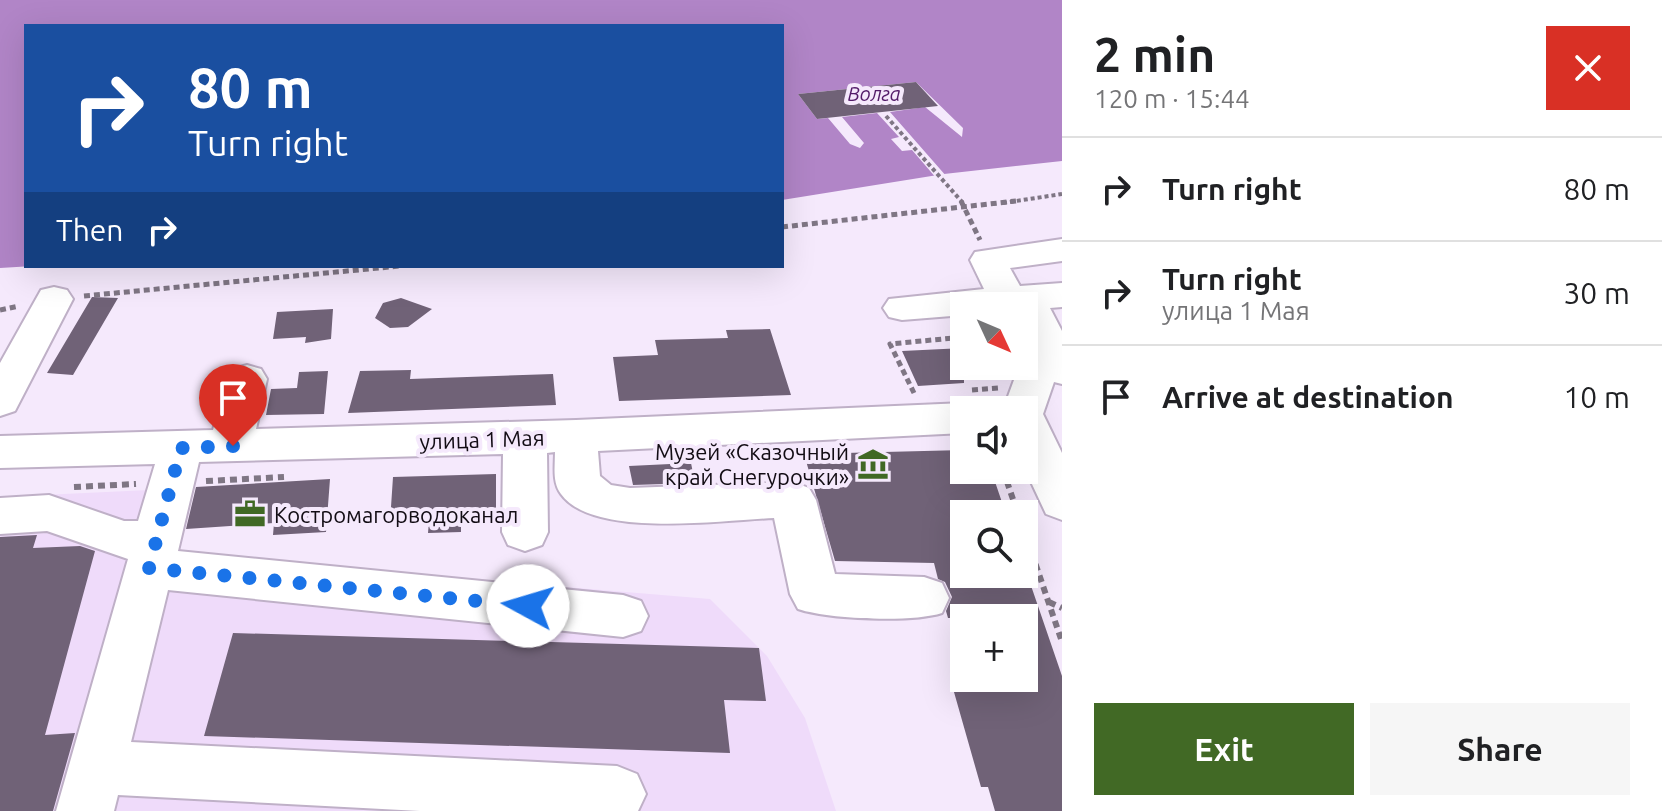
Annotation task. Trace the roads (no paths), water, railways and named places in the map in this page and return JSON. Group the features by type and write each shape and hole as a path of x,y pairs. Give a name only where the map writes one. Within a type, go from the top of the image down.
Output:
{"street":[{"path":"1011,292 988,260 1062,250"},
{"path":"0,401 54,299"},
{"path":"902,308 950,305"},
{"path":"1038,333 1062,370"},
{"path":"233,446 236,416 247,379"},
{"path":"1038,415 1062,414"},
{"name":"улица 1 Мая","path":"0,452 576,436 950,419"},
{"path":"576,436 578,484 599,500 630,506 793,500 815,594 924,598"},
{"path":"525,437 525,532"},
{"path":"1038,447 1062,502"},
{"path":"181,448 92,789 617,794"},
{"path":"0,516 49,513 153,554 623,616"}],"water":[{"name":"Волга","path":"0,0 1062,0 1062,161 944,174 784,200 784,24 24,24 24,267 0,268"}],"place":[{"name":"Музей «Сказочный край Снегурочки»","path":"873,464"},
{"name":"Костромагорводоканал","path":"250,514"}]}
